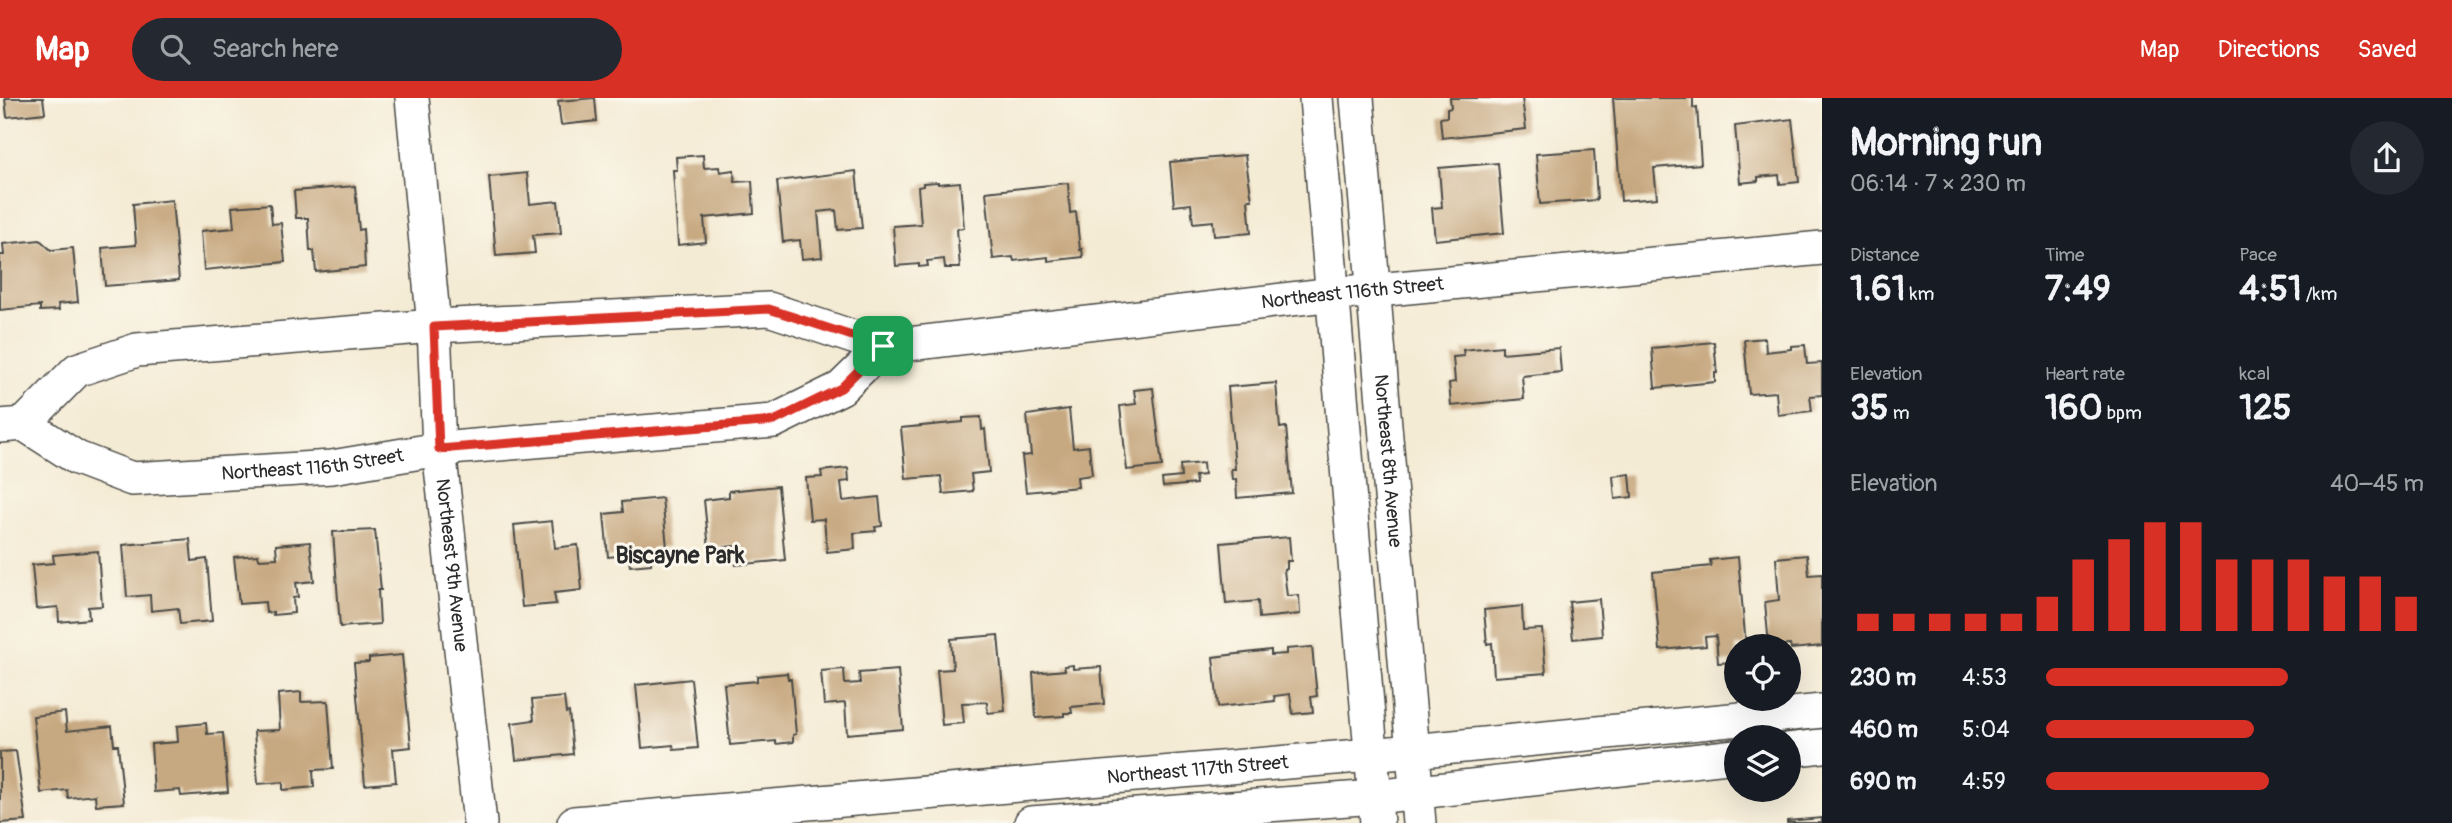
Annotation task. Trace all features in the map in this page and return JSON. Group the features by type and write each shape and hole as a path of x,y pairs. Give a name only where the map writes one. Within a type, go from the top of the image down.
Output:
{"street":[{"name":"Northeast 9th Avenue","path":"412,98 434,327 439,449 480,823"},
{"name":"Northeast 8th Avenue","path":"1316,98 1376,810"},
{"name":"Northeast 8th Avenue","path":"1357,98 1417,807"},
{"name":"Northeast 116th Street","path":"883,346 841,388 774,421 439,449 332,467 132,478 77,458 12,425 77,370 137,350 434,327 769,309 883,346 1334,294 1822,247"},
{"name":"Northeast 117th Street","path":"573,823 1370,755 1822,711"},
{"path":"1801,748 1822,746"},
{"name":"Northeast 117th Street","path":"1031,823 1417,807 1724,758"}],"building":[{"path":"5,98 43,98 45,113 7,117"},
{"path":"595,98 597,121 561,125 558,101"},
{"path":"1450,98 1522,98 1526,129 1442,138 1440,118 1447,117 1447,109 1451,108"},
{"path":"1613,98 1693,98 1693,108 1697,107 1701,164 1654,168 1657,198 1621,201"},
{"path":"1792,119 1799,182 1780,184 1779,175 1758,177 1758,181 1740,183 1735,126"},
{"path":"1594,150 1597,200 1540,204 1536,154"},
{"path":"703,155 704,168 719,167 720,172 734,170 735,182 752,181 754,213 704,218 706,242 678,245 673,170 677,170 676,157"},
{"path":"1245,155 1252,200 1248,200 1251,233 1214,236 1213,221 1193,223 1191,204 1174,206 1170,162"},
{"path":"1498,163 1504,233 1435,240 1432,208 1442,207 1439,168"},
{"path":"856,171 862,228 838,230 836,210 818,212 822,257 802,259 800,240 783,242 777,181"},
{"path":"527,173 530,204 558,201 561,233 533,235 535,253 496,256 489,177"},
{"path":"960,182 964,228 957,229 960,268 945,268 944,259 927,261 928,266 896,266 893,226 921,224 918,187 923,186 923,183"},
{"path":"1068,183 1070,213 1076,212 1083,257 1048,261 1048,257 1014,261 1013,257 993,259 986,192"},
{"path":"355,186 359,230 363,229 365,267 316,272 314,251 310,251 308,218 296,218 294,191"},
{"path":"172,200 179,280 105,286 102,248 136,245 133,204"},
{"path":"270,204 272,224 281,223 285,262 204,270 201,231 234,228 232,207"},
{"path":"40,240 51,250 73,248 78,302 58,304 59,310 40,311 40,306 0,310 0,255 4,255 3,244"},
{"path":"1765,338 1766,352 1805,345 1807,364 1822,363 1822,395 1810,396 1812,411 1778,415 1776,392 1749,394 1744,340"},
{"path":"1714,342 1717,373 1715,382 1655,388 1652,348"},
{"path":"1502,346 1502,353 1559,348 1561,372 1522,376 1524,399 1451,406 1449,383 1455,382 1453,357 1464,356 1463,350"},
{"path":"1276,383 1280,428 1286,427 1292,493 1237,498 1236,479 1232,480 1231,469 1235,469 1228,387"},
{"path":"1153,388 1162,466 1127,470 1120,406 1136,404 1134,390"},
{"path":"1069,409 1073,448 1089,446 1092,475 1077,477 1078,487 1026,492 1022,456 1031,455 1027,415"},
{"path":"981,417 982,430 985,429 989,472 971,474 973,491 943,494 941,476 906,479 901,428 963,422 963,418"},
{"path":"1203,463 1204,475 1195,476 1196,484 1163,487 1162,479 1181,477 1180,465"},
{"path":"848,468 849,481 841,482 843,501 879,497 882,526 875,527 876,531 854,533 855,549 827,552 824,519 810,520 806,478 822,477 821,471"},
{"path":"1630,474 1632,497 1615,499 1613,476"},
{"path":"778,486 785,560 736,565 734,546 709,549 704,500 729,497 729,491"},
{"path":"662,498 667,547 652,548 651,564 630,566 628,555 608,557 604,514 623,512 622,502"},
{"path":"552,521 555,548 578,545 582,590 554,593 556,604 522,607 514,525"},
{"path":"375,530 381,590 378,590 380,624 340,627 333,532"},
{"path":"1289,537 1291,561 1287,561 1287,569 1284,570 1287,596 1299,595 1300,614 1259,618 1258,601 1226,604 1221,543"},
{"path":"190,539 192,561 207,559 212,621 180,624 178,608 151,611 150,595 127,597 123,545"},
{"path":"310,542 314,581 296,583 298,597 293,598 294,613 266,613 265,602 239,604 234,557 258,555 259,559 277,558 276,545"},
{"path":"98,551 102,606 88,607 89,619 59,622 58,607 36,609 32,565 54,563 53,555"},
{"path":"1807,555 1809,575 1822,574 1822,646 1801,648 1801,634 1768,634 1765,602 1779,600 1776,558"},
{"path":"1738,557 1745,634 1724,634 1724,663 1718,663 1716,636 1705,637 1706,646 1660,650 1653,572 1711,566 1710,560"},
{"path":"1599,599 1602,636 1573,639 1569,602"},
{"path":"1522,606 1523,630 1542,629 1546,673 1494,677 1492,643 1487,644 1484,610"},
{"path":"998,635 1005,711 988,713 987,702 962,703 964,723 942,725 937,670 953,669 951,639"},
{"path":"1312,647 1317,696 1311,697 1313,712 1293,714 1290,694 1274,696 1275,701 1218,707 1213,657 1271,650 1271,655 1286,654 1286,649"},
{"path":"402,655 411,747 393,749 396,782 365,785 354,663 369,662 369,658"},
{"path":"1073,665 1073,669 1101,667 1104,704 1071,707 1072,713 1064,713 1064,716 1036,718 1033,673 1065,670 1064,666"},
{"path":"844,669 845,684 860,683 859,673 898,670 903,729 847,734 845,703 824,705 821,671"},
{"path":"787,673 788,679 791,679 796,734 793,735 793,742 730,745 724,684 757,681 757,676"},
{"path":"691,679 698,748 674,750 673,745 642,748 636,685"},
{"path":"301,692 301,702 328,701 333,769 313,770 314,787 283,790 283,782 258,784 254,731 280,730 278,694"},
{"path":"564,697 566,713 569,712 573,754 516,760 512,723 534,720 532,700"},
{"path":"65,712 67,731 112,726 114,745 118,745 124,803 96,805 95,795 68,798 67,790 41,793 33,716"},
{"path":"206,723 207,734 223,733 228,792 181,796 180,790 154,792 151,744 178,742 177,726"},
{"path":"16,751 26,821 0,823 0,752"},
{"path":"1822,818 1822,823 1787,823 1787,821"}],"district":[{"name":"Biscayne Park","path":"680,555"}],"route":[{"path":"769,309 883,346 841,388 774,421 439,449 434,327 769,309"}]}
